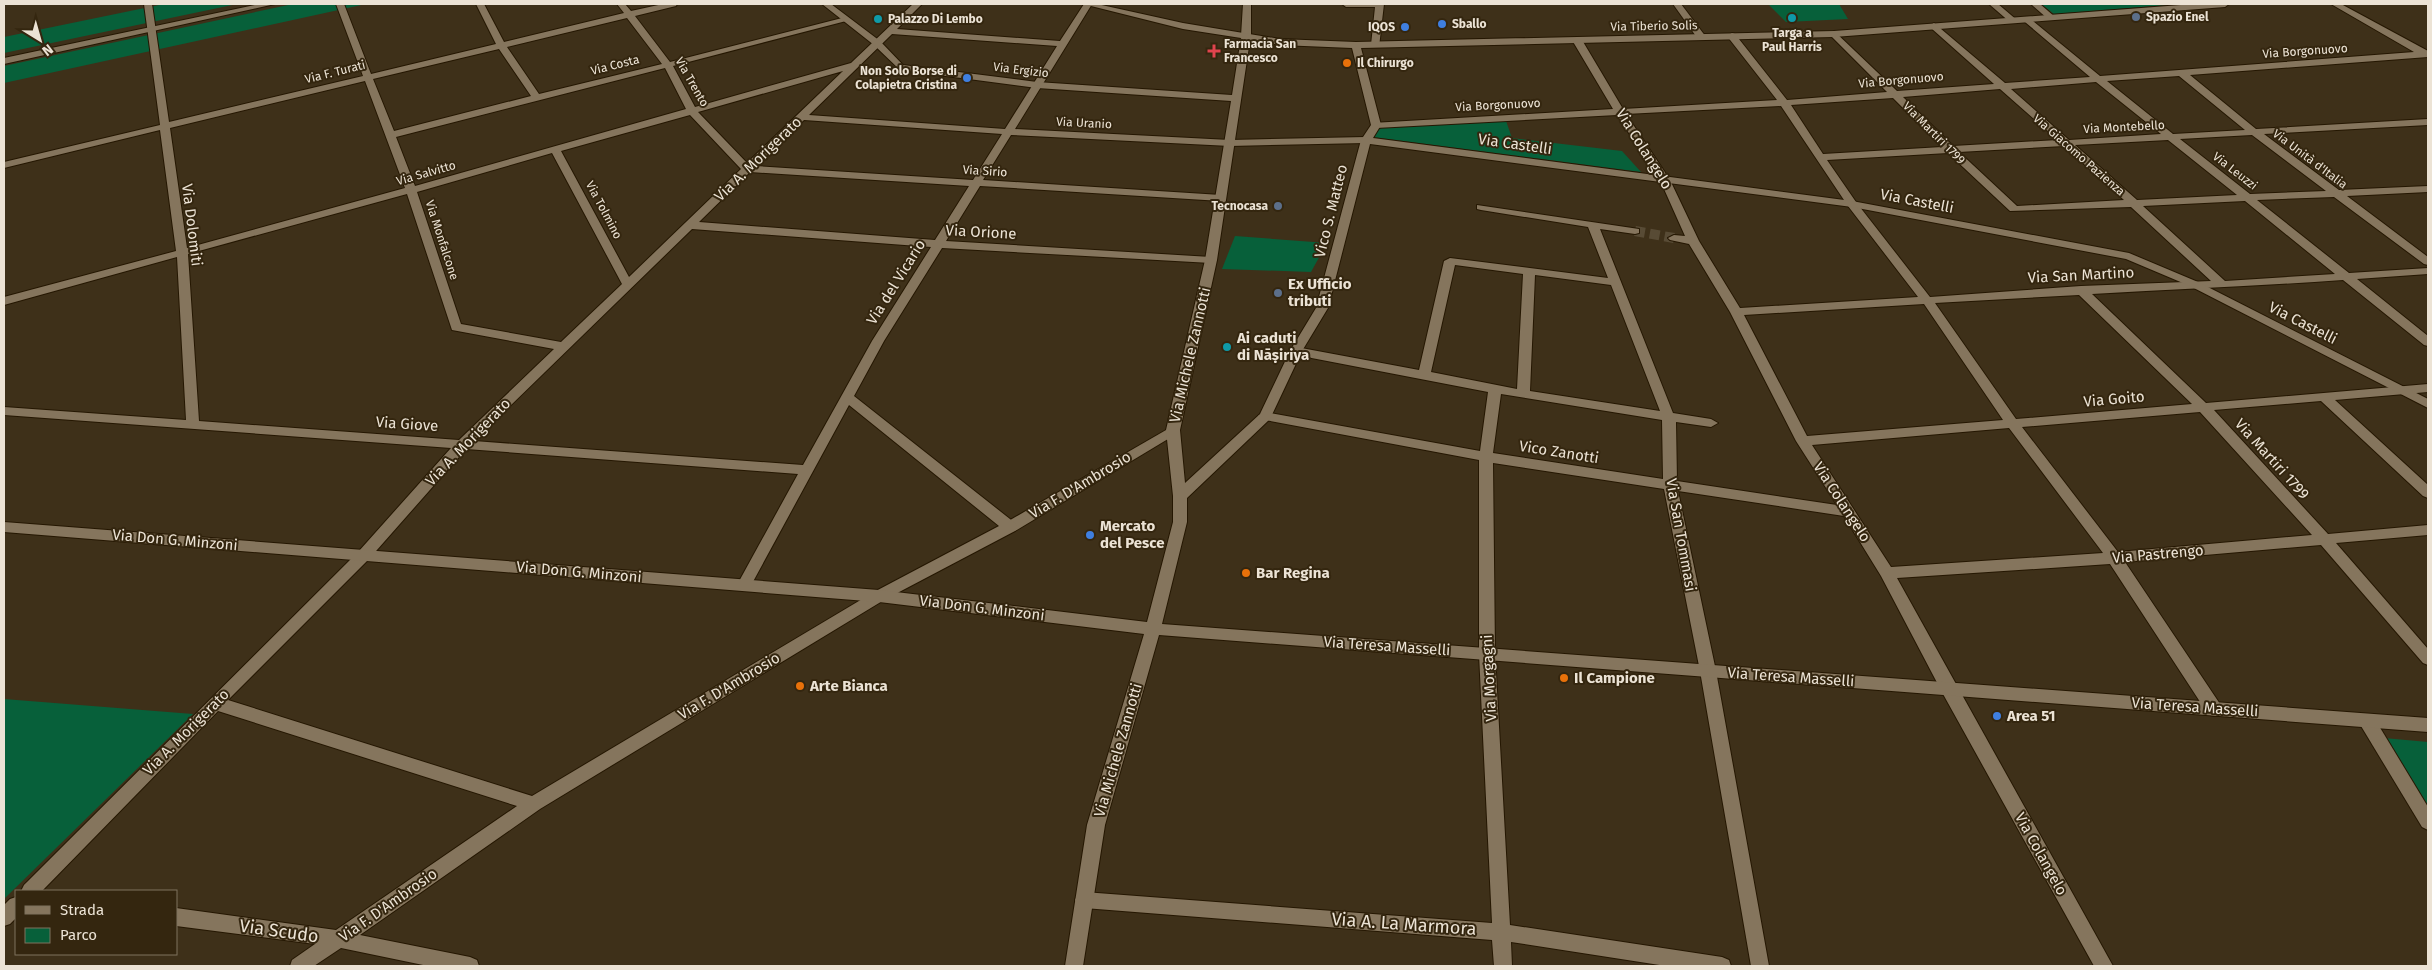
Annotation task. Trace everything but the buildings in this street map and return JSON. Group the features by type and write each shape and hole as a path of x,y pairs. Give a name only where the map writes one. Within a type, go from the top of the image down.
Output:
{"street":[{"name":"Via Dolomiti","path":"148,4 182,252 193,425"},
{"path":"4,61 271,4"},
{"name":"Via Monfalcone","path":"340,4 411,190 456,327 564,347"},
{"path":"480,4 501,45 537,98"},
{"name":"Via Trento","path":"622,4 668,64 692,111 747,169"},
{"name":"Via F. Turati","path":"4,165 673,4"},
{"name":"Via Ergizio","path":"826,4 877,43 900,67 1038,85 1237,98"},
{"name":"Via A. Morigerato","path":"31,890 364,555 462,445 918,4"},
{"name":"Via Tiberio Solis","path":"1087,4 1183,26 1280,42 1356,45 1834,34 2225,4"},
{"name":"Via del Vicario","path":"744,585 878,341 1087,4"},
{"name":"Via Michele Zannotti","path":"1074,966 1096,825 1153,629 1180,522 1180,496 1173,430 1211,260 1246,36 1247,4"},
{"path":"1346,4 1380,5 1376,45"},
{"path":"1677,4 1701,37"},
{"path":"1993,4 2014,21"},
{"path":"2034,4 2051,17"},
{"path":"2335,4 2427,55"},
{"name":"Via Costa","path":"390,135 846,20"},
{"name":"Via Leuzzi","path":"2028,20 2097,78 2347,275 2428,342"},
{"name":"Via Giacomo Pazienza","path":"1934,26 2064,143 2136,203 2222,285"},
{"path":"890,31 1063,44"},
{"name":"Via Martiri 1799","path":"1834,34 1950,149 2014,209 2136,203"},
{"path":"1732,36 1784,103 1852,204 1926,299 2013,424 2114,558 2214,709"},
{"name":"Via Colangelo","path":"1577,40 1619,110 1665,180 1693,241 1736,312 1803,441 1887,573 1949,689 2104,966"},
{"path":"1356,45 1376,125"},
{"name":"Via Borgonuovo","path":"1376,125 1619,110 1784,103 2000,85 2427,55"},
{"name":"Via Salvitto","path":"4,301 411,190 854,65"},
{"name":"Via Unità d'Italia","path":"2180,72 2254,132 2428,262"},
{"name":"Via Uranio","path":"800,117 1008,132 1230,143 1366,140"},
{"name":"Via Montebello","path":"1821,157 2428,122"},
{"name":"Vico S. Matteo","path":"1180,496 1265,416 1296,351 1322,308 1366,140 1376,125"},
{"name":"Via Castelli","path":"1366,140 1852,204 2129,256 2194,284 2428,404"},
{"name":"Via Tolmino","path":"555,149 628,285"},
{"name":"Via Sirio","path":"747,169 1221,198"},
{"path":"2136,203 2428,189"},
{"path":"1481,207 1635,231"},
{"name":"Via San Tommasi","path":"1593,224 1669,418 1670,485 1708,671 1760,966"},
{"name":"Via Orione","path":"689,225 939,244 1211,260"},
{"path":"1674,238 1693,241"},
{"path":"1424,375 1450,261 1616,282"},
{"path":"1523,394 1530,271"},
{"name":"Via San Martino","path":"1736,312 2081,290 2194,284 2222,285 2347,275 2428,271"},
{"name":"Via Martiri 1799","path":"2081,290 2203,407 2323,538 2428,659"},
{"path":"1296,351 1523,394 1711,423"},
{"name":"Via Goito","path":"1803,441 2428,388"},
{"name":"Via Morgagni","path":"1495,389 1486,457 1486,654 1504,966"},
{"path":"848,396 1010,526"},
{"path":"2324,397 2428,492"},
{"name":"Via Giove","path":"4,411 807,470"},
{"name":"Vico Zanotti","path":"1265,416 1486,457 1848,512"},
{"name":"Via F. D'Ambrosio","path":"299,966 534,804 880,596 1010,526 1173,430"},
{"name":"Via Don G. Minzoni","path":"6,529 880,596 1153,629"},
{"name":"Via Pastrengo","path":"1887,573 2114,558 2428,530"},
{"name":"Via Teresa Masselli","path":"1153,629 2428,725"},
{"path":"215,703 534,804"},
{"path":"2367,720 2428,822"},
{"name":"Via A. La Marmora","path":"1084,900 1502,932 1722,966"},
{"path":"4,918 15,906"},
{"name":"Via Scudo","path":"178,917 339,939 470,966"}],"green space":[{"path":"164,4 237,4 4,53 4,37"},
{"path":"293,4 366,4 4,83 4,66"},
{"path":"1768,4 1839,4 1848,19 1786,22"},
{"path":"2041,4 2180,4 2054,14"},
{"path":"1505,118 1512,138 1622,151 1641,172 1372,137 1376,125"},
{"path":"1235,236 1327,243 1311,272 1222,269"},
{"path":"4,699 193,714 4,899"},
{"path":"2384,738 2428,742 2428,813"}],"tunnel":[{"path":"1635,231 1674,238"}],"place":[{"name":"Spazio Enel","path":"2136,17"},
{"name":"Targa a Paul Harris","path":"1792,18"},
{"name":"Palazzo Di Lembo","path":"878,19"},
{"name":"Sballo","path":"1442,24"},
{"name":"IQOS","path":"1405,27"},
{"name":"Farmacia San Francesco","path":"1214,51"},
{"name":"Il Chirurgo","path":"1347,63"},
{"name":"Non Solo Borse di Colapietra Cristina","path":"967,78"},
{"name":"Tecnocasa","path":"1278,206"},
{"name":"Ex Ufficio tributi","path":"1278,293"},
{"name":"Ai caduti di Nāṣiriya","path":"1227,347"},
{"name":"Mercato del Pesce","path":"1090,535"},
{"name":"Bar Regina","path":"1246,573"},
{"name":"Il Campione","path":"1564,678"},
{"name":"Arte Bianca","path":"800,686"},
{"name":"Area 51","path":"1997,716"}]}
